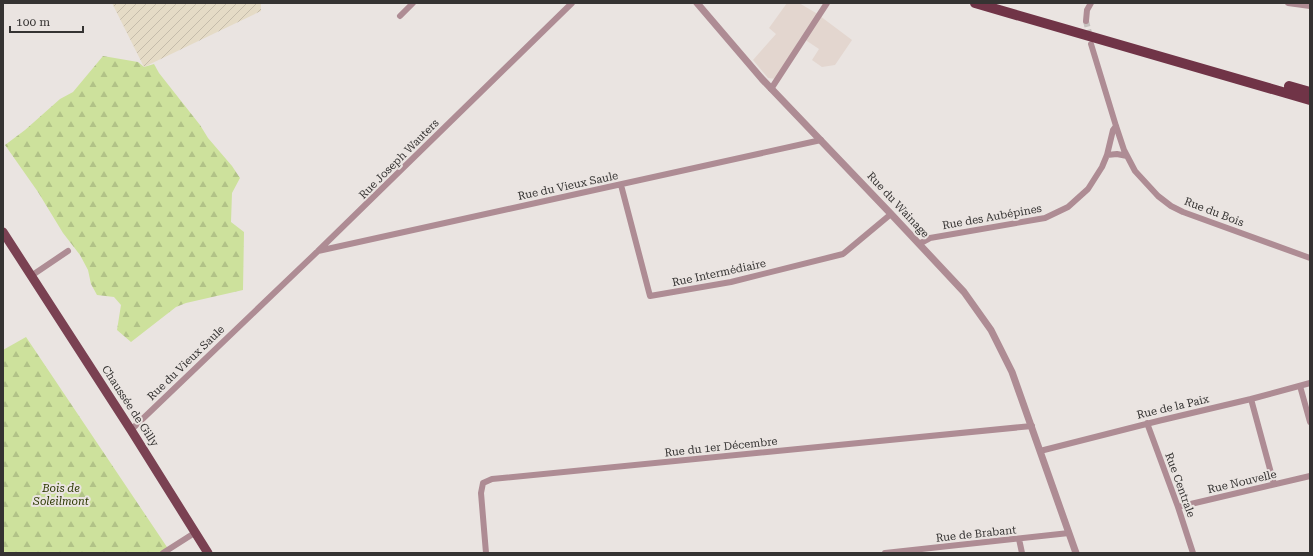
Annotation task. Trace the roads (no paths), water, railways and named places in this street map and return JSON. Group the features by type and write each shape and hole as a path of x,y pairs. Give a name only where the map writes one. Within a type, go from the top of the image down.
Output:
{"highway":[{"path":"975,3 1310,100"},
{"path":"998,3 1305,90"}],"main road":[{"name":"Chaussée de Gilly","path":"3,232 208,552"}],"street":[{"path":"400,16 413,3"},
{"name":"Rue Joseph Wauters","path":"238,328 572,3"},
{"name":"Rue du Wainage","path":"696,3 771,89 964,292 991,330 1012,372 1076,553"},
{"path":"771,89 827,3"},
{"path":"1086,21 1087,10 1091,3"},
{"path":"1288,3 1310,6"},
{"name":"Rue du Bois","path":"1091,44 1116,126 1127,156 1135,171 1158,196 1171,206 1183,212 1310,258"},
{"name":"Rue des Aubépines","path":"919,244 930,238 1045,218 1068,207 1088,189 1108,155 1113,130 1116,126"},
{"name":"Rue du Vieux Saule","path":"318,251 821,140"},
{"path":"1108,155 1117,154 1127,156"},
{"name":"Rue Intermédiaire","path":"621,185 650,296 731,282 842,254 891,214"},
{"path":"31,276 68,251"},
{"name":"Rue du Vieux Saule","path":"131,430 238,328"},
{"name":"Rue de la Paix","path":"1040,451 1310,383"},
{"path":"1300,386 1310,422"},
{"path":"1251,399 1274,484"},
{"name":"Rue Centrale","path":"1147,423 1178,507 1193,553"},
{"name":"Rue du 1er Décembre","path":"486,553 481,493 483,483 492,479 1032,426"},
{"name":"Rue Nouvelle","path":"1178,507 1310,476"},
{"path":"163,553 196,532"},
{"name":"Rue de Brabant","path":"885,553 1069,533"},
{"path":"1020,539 1022,553"}],"tunnel":[{"path":"1086,21 1090,37"}],"park label":[{"name":"Bois de Soleilmont","path":"61,494"}]}
